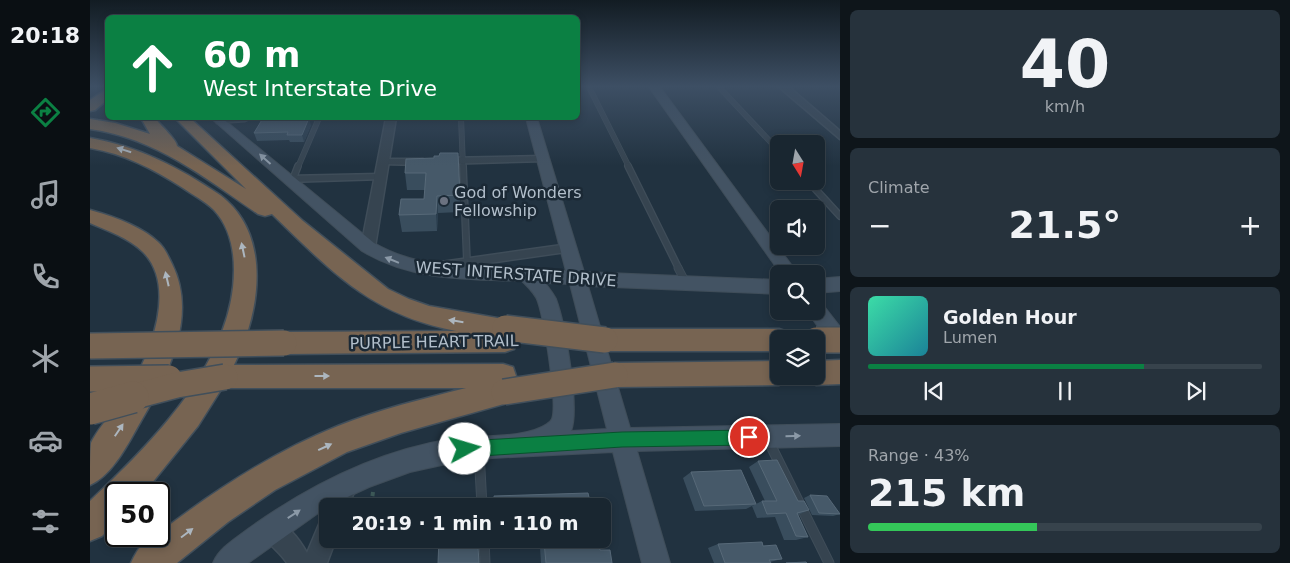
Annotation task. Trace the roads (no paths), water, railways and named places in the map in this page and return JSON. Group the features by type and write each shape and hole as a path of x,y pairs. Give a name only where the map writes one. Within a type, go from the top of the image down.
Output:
{"highway":[{"path":"184,120 310,239 387,300 412,310 505,334"},
{"path":"90,124 110,126 146,136 310,239"},
{"path":"152,124 193,164"},
{"path":"90,143 116,147 145,157 221,206 236,228 243,248 247,270 245,299 234,333 216,375 186,421 132,482"},
{"path":"90,216 144,242 155,252 167,278 170,301 164,345 154,371 133,409 90,468"},
{"name":"PURPLE HEART TRAIL","path":"90,346 284,343 505,334 605,340 770,340"},
{"path":"825,340 840,341"},
{"path":"825,373 840,372"},
{"path":"149,563 210,516 295,461 376,426 503,384 615,375 770,373"},
{"path":"90,409 177,384 225,377"},
{"name":"PURPLE HEART TRAIL","path":"90,379 273,377 503,384"},
{"path":"90,524 105,510"}],"main road":[{"path":"673,113 783,265"},
{"name":"WEST INTERSTATE DRIVE","path":"219,120 368,247 392,260 420,269 687,286 770,286"},
{"path":"533,120 656,563"},
{"path":"520,444 549,436 558,431 565,414 547,300 538,286 527,275"},
{"path":"825,285 840,284"},
{"path":"824,320 840,341"},
{"path":"227,563 271,529 307,505 341,496 408,460 430,455 479,447 622,439 840,435"}],"street":[{"path":"814,113 840,136"},
{"path":"237,134 245,120"},
{"path":"368,247 390,120"},
{"path":"383,162 544,159"},
{"path":"290,179 380,177"},
{"path":"420,269 568,248"},
{"path":"271,529 288,543 300,563"},
{"path":"315,563 321,548"}],"lane":[{"path":"602,113 687,286"},
{"path":"744,113 770,141"},
{"path":"290,179 317,120"},
{"path":"460,120 467,262"},
{"path":"816,190 840,216"},
{"path":"767,437 829,563"},
{"path":"479,447 482,498"},
{"path":"484,548 485,563"}],"place":[{"name":"God of Wonders Fellowship","path":"444,201"}]}
